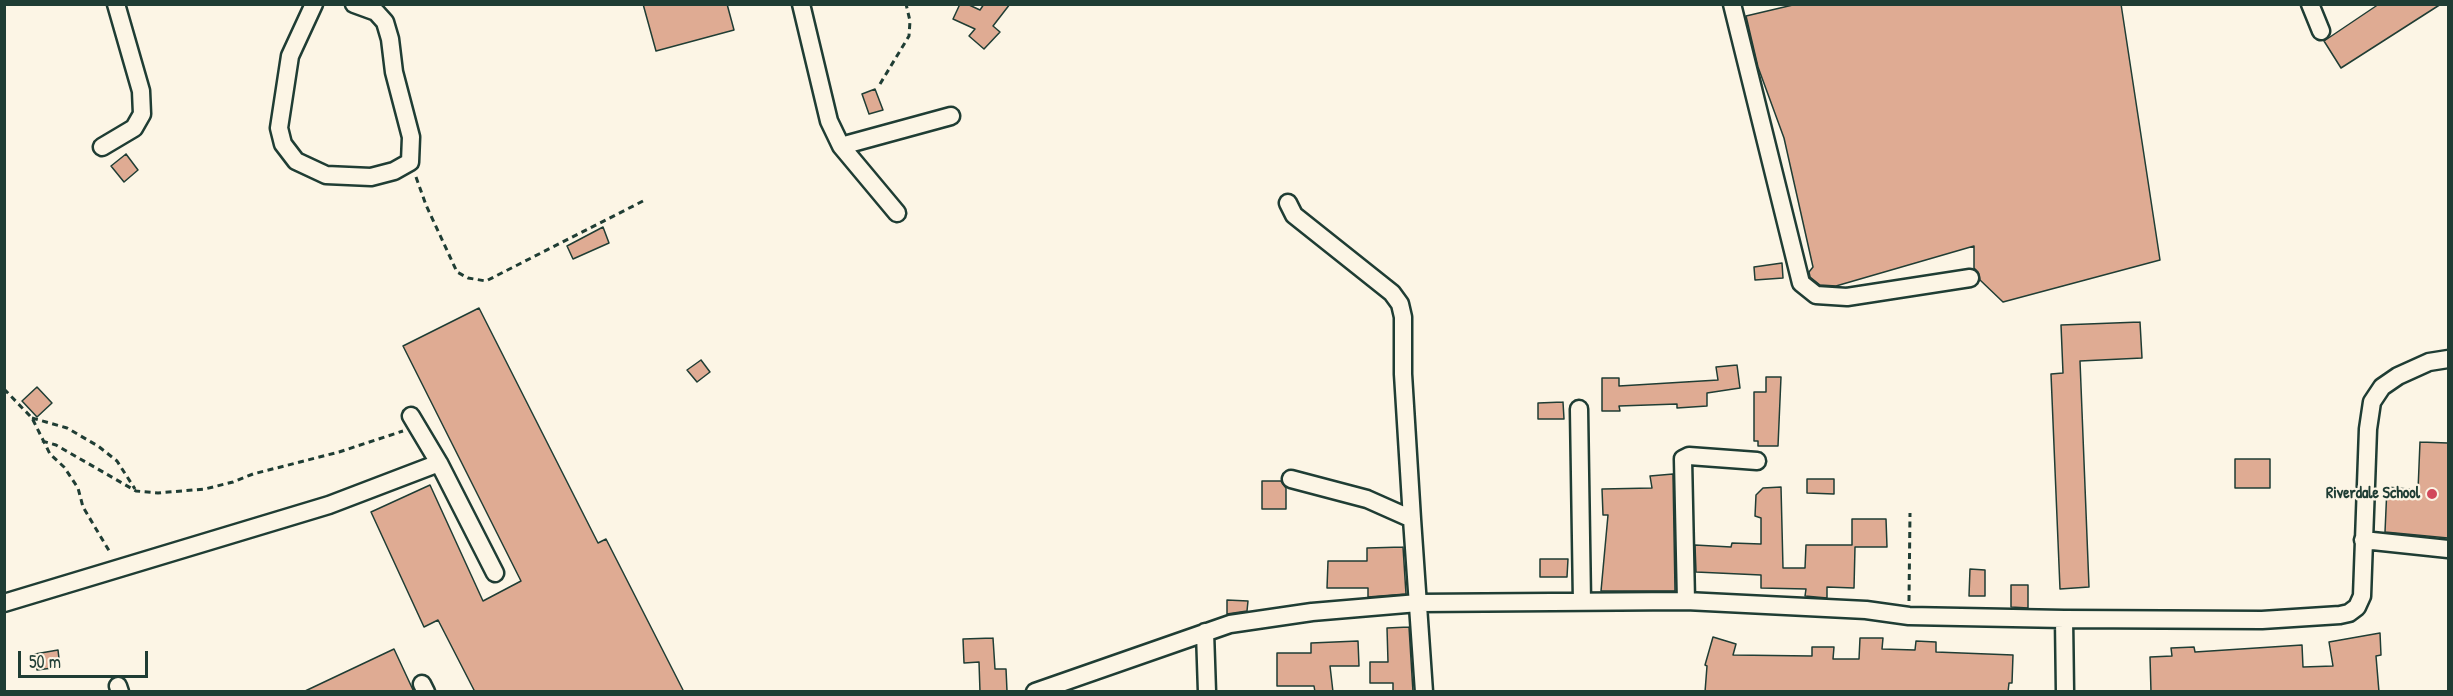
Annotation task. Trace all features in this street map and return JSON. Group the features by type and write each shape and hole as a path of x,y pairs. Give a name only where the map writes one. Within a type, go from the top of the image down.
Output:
{"street":[{"path":"102,147 134,128 142,114 141,92 116,4"},
{"path":"314,4 290,56 279,128 283,144 296,161 326,176 371,177 394,171 410,162 411,137 394,72 390,39 385,22 376,12 354,4"},
{"path":"801,4 829,121 841,146 897,213"},
{"path":"1732,4 1802,283 1816,295 1847,297 1970,278"},
{"path":"2310,4 2321,31"},
{"path":"841,146 951,116"},
{"path":"1288,203 1294,215 1392,293 1400,304 1403,317 1403,374 1424,692"},
{"path":"1035,692 1230,624 1312,612 1418,603 1686,601 1866,610 1909,616 2064,619 2262,620 2349,613 2357,607 2362,596 2368,429 2372,402 2382,387 2398,376 2429,362 2448,359"},
{"path":"1579,409 1582,602"},
{"path":"414,421 439,463 495,573"},
{"path":"1686,601 1683,459 1689,456 1757,461"},
{"path":"4,603 329,505 439,463"},
{"path":"1291,479 1367,499 1412,519"},
{"path":"2363,540 2448,549"},
{"path":"2064,619 2066,692"},
{"path":"1205,632 1207,692"}],"path":[{"path":"880,84 909,36 910,21 906,4"},
{"path":"410,162 426,205 457,272 468,278 486,281 645,200"},
{"path":"4,389 32,418 50,454 64,467 78,488 84,507 119,569"},
{"path":"32,418 67,428 98,446 117,461 136,491"},
{"path":"42,441 56,445 136,491 158,493 205,489 233,482 253,474 356,447 414,421"},
{"path":"1909,616 1910,513"}],"building":[{"path":"643,4 727,4 734,30 656,51"},
{"path":"960,4 967,4 980,10 984,4 1010,4 993,26 1000,32 984,49 969,36 975,29 953,19"},
{"path":"1797,4 2121,4 2160,260 2003,302 1980,280 1974,268 1974,246 1836,286 1820,285 1810,277 1809,272 1813,267 1784,138 1758,67 1746,16"},
{"path":"2379,4 2441,4 2341,68 2324,41"},
{"path":"875,89 883,110 869,114 862,94"},
{"path":"126,154 138,170 124,182 111,166"},
{"path":"603,227 609,243 573,259 567,246"},
{"path":"1782,263 1783,278 1755,280 1754,267"},
{"path":"479,308 598,543 606,539 684,692 475,692 438,620 424,627 371,512 430,485 483,601 521,581 403,346"},
{"path":"2140,322 2142,358 2080,361 2089,587 2060,589 2051,374 2063,373 2061,325"},
{"path":"701,360 710,372 697,382 687,370"},
{"path":"1737,365 1740,388 1707,393 1707,406 1677,408 1677,404 1619,406 1620,411 1602,411 1602,378 1619,378 1619,386 1718,380 1716,367"},
{"path":"1766,377 1781,377 1778,446 1758,446 1758,441 1754,441 1754,392 1766,392"},
{"path":"37,387 52,403 37,417 22,401"},
{"path":"1563,402 1564,419 1538,419 1538,403"},
{"path":"2420,442 2448,443 2448,538 2385,532 2387,487 2418,490"},
{"path":"2235,459 2270,459 2270,488 2235,488"},
{"path":"1673,474 1675,591 1601,591 1608,515 1603,515 1602,489 1652,488 1650,476"},
{"path":"1807,479 1834,479 1834,494 1807,493"},
{"path":"1262,481 1281,481 1286,488 1286,509 1262,509"},
{"path":"1781,487 1783,568 1805,568 1806,545 1852,545 1852,519 1886,519 1887,547 1855,547 1854,588 1827,587 1827,598 1805,596 1806,589 1761,588 1761,575 1696,572 1695,545 1731,547 1732,543 1761,544 1761,518 1755,516 1756,495 1763,488"},
{"path":"1403,547 1406,594 1368,597 1368,588 1327,588 1328,561 1367,561 1367,548"},
{"path":"1540,559 1568,559 1567,577 1540,577"},
{"path":"1970,569 1985,570 1985,596 1969,596"},
{"path":"2011,585 2028,585 2028,608 2011,607"},
{"path":"1227,600 1248,601 1247,611 1227,614"},
{"path":"1409,627 1413,692 1393,692 1393,683 1370,683 1370,662 1388,662 1387,628"},
{"path":"2380,633 2381,655 2376,656 2379,692 2151,692 2150,657 2172,656 2171,648 2194,647 2195,652 2302,645 2303,667 2333,666 2329,642"},
{"path":"1713,637 1736,644 1733,655 1812,656 1812,647 1834,647 1833,659 1859,659 1860,638 1883,638 1882,649 1915,650 1916,641 1936,642 1936,652 2013,655 2012,683 2009,683 2008,692 1705,692 1707,666 1705,665"},
{"path":"993,638 995,669 1006,669 1007,691 980,692 979,662 964,663 963,639"},
{"path":"1358,641 1359,666 1330,666 1333,692 1315,692 1314,686 1277,686 1277,653 1311,653 1311,643"},
{"path":"394,649 414,692 303,692"},
{"path":"58,650 60,667 37,670 35,654"}],"place":[{"name":"Riverdale School","path":"2432,494"}]}
